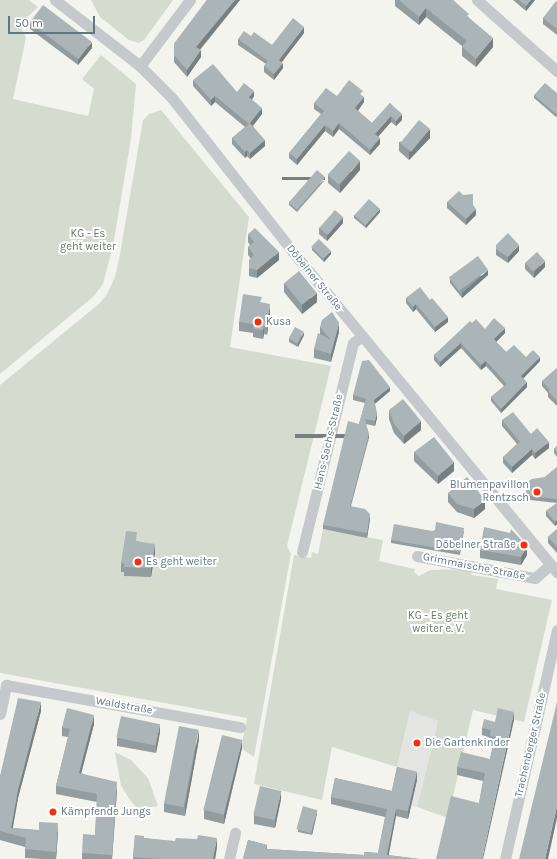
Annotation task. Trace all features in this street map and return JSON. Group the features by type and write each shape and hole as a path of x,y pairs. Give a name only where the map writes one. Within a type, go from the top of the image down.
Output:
{"street":[{"name":"Döbelner Straße","path":"55,0 68,5 140,66 172,98 362,336 554,569"},
{"path":"140,66 190,0"},
{"path":"477,0 557,70"},
{"name":"Hans-Sachs-Straße","path":"302,552 352,343 362,336"},
{"name":"Grimmaische Straße","path":"417,556 535,578 554,569"},
{"name":"Trachenberger Straße","path":"505,859 557,630"},
{"name":"Waldstraße","path":"0,714 6,685 240,727"},
{"path":"229,859 235,833"}],"shaded area":[{"name":"Die Gartenkinder","path":"410,711 438,720 417,807 411,806 408,819 386,814"}],"green space":[{"name":"KG - Es geht weiter","path":"0,0 29,0 38,7 20,24 26,38 13,99 88,116 94,89 82,79 101,55 136,84 131,139 113,246 103,284 94,296 0,374"},
{"path":"91,0 173,0 144,40 139,43 129,40 100,17"},
{"path":"161,110 249,217 230,347 331,366 287,546 291,554 254,757 241,748 247,718 0,673 0,385 100,303 107,294 115,277 120,254 143,120 149,114"},
{"name":"KG - Es geht weiter e. V.","path":"323,529 383,540 379,561 415,569 414,572 419,576 430,570 465,569 470,570 472,575 498,579 496,589 552,600 524,722 473,710 448,818 417,807 438,721 410,711 397,767 332,747 322,800 254,784 294,555 311,558 312,552 318,554"},
{"path":"115,752 131,760 148,778 158,806 143,808 136,807 130,800 121,786"}],"building":[{"path":"207,0 235,0 196,47 201,50 187,70 174,55 174,44"},
{"path":"399,0 453,0 469,14 467,16 493,38 476,59 462,47 467,41 426,8 419,17"},
{"path":"519,0 531,0 526,6"},
{"path":"556,1 557,2 557,29 543,18"},
{"path":"43,5 92,42 78,59 30,23"},
{"path":"293,18 304,27 279,60 283,63 274,74 264,66 268,61 238,39 244,31 251,36 254,32 272,45"},
{"path":"213,64 237,92 244,83 254,91 249,97 262,108 250,123 265,140 250,153 247,150 245,152 232,138 249,124 215,96 211,100 193,80"},
{"path":"349,80 363,91 360,94 364,97 355,108 372,123 390,103 402,114 396,121 391,116 375,134 380,138 370,150 339,123 333,131 325,125 297,159 289,153 324,111 314,103 326,88 337,96"},
{"path":"545,83 557,93 556,114 534,95"},
{"path":"419,120 430,129 411,152 400,143"},
{"path":"349,151 360,161 339,185 328,175"},
{"path":"317,170 325,177 297,210 289,202"},
{"path":"459,191 463,195 473,194 473,205 476,209 466,219 447,202"},
{"path":"369,199 380,209 365,225 354,215"},
{"path":"335,210 343,217 328,235 319,228"},
{"path":"255,228 279,252 257,270 249,268 249,260 254,255 248,247 254,242 248,234"},
{"path":"508,233 519,245 508,257 496,249 496,245"},
{"path":"319,239 331,251 323,259 311,247"},
{"path":"537,252 545,261 533,272 525,263"},
{"path":"478,256 488,270 459,291 449,277"},
{"path":"299,271 317,293 302,305 284,283"},
{"path":"420,287 430,300 432,298 448,317 435,327 416,304 413,307 406,298"},
{"path":"243,294 262,297 260,302 270,304 267,326 264,326 263,330 253,329 254,324 239,322"},
{"path":"332,312 339,323 331,354 314,349 318,333 331,340 320,327 322,320"},
{"path":"494,318 505,328 494,339 506,352 514,345 526,357 533,350 540,357 521,376 527,382 501,409 491,397 507,384 486,361 481,365 461,343 440,362 434,355 470,321 472,323 476,319 485,329"},
{"path":"295,327 304,332 297,343 289,338"},
{"path":"369,360 390,387 374,400 377,413 375,421 365,419 369,434 350,506 365,509 370,514 367,533 323,525 348,421 359,424 366,399 353,395 362,361"},
{"path":"557,368 557,401 542,381"},
{"path":"403,399 421,421 404,436 394,424 389,410"},
{"path":"513,412 531,434 537,428 549,442 535,453 532,449 512,467 503,457 520,442 502,420"},
{"path":"434,437 454,462 438,476 414,452"},
{"path":"557,446 557,453 554,449"},
{"path":"557,467 557,499 530,496 526,490 526,483 532,479 545,477"},
{"path":"467,477 485,500 474,509 457,504 448,493"},
{"path":"557,503 557,520 555,522 546,511"},
{"path":"436,522 464,528 460,552 391,540 394,524 432,531 435,530"},
{"path":"484,527 510,533 511,529 527,546 521,557 480,550"},
{"path":"557,529 557,547 548,537"},
{"name":"Es geht weiter","path":"126,531 137,532 136,541 155,544 151,568 124,567 125,564 121,563"},
{"path":"18,698 41,702 18,790 11,828 39,830 39,822 58,823 56,852 25,849 26,838 0,831 0,776"},
{"path":"557,702 557,806 545,859 519,859"},
{"path":"67,708 94,715 79,773 117,782 112,855 82,853 83,834 95,835 97,794 56,786 70,729 62,727"},
{"path":"498,708 514,712 482,859 436,859 451,796 479,803 485,773 457,767 461,752 490,759 495,737 490,736 491,730 482,728 484,719 495,722"},
{"path":"121,716 160,724 156,746 116,738"},
{"path":"179,726 199,730 184,807 164,804"},
{"path":"222,735 242,740 224,815 203,810"},
{"path":"397,767 417,772 408,811 396,809 387,855 419,859 243,859 248,840 267,845 266,849 364,855 364,852 378,853 387,809 331,797 335,778 392,791"},
{"path":"260,786 281,791 275,820 253,815"},
{"path":"303,806 317,810 311,833 296,829"},
{"path":"135,835 144,836 144,838 175,841 176,838 197,839 198,835 217,838 213,859 158,859 133,857"}],"place":[{"name":"Kusa","path":"258,322"},
{"name":"Blumenpavillon Rentzsch","path":"537,492"},
{"name":"Döbelner Straße","path":"524,545"},
{"name":"Es geht weiter","path":"138,562"},
{"name":"Die Gartenkinder","path":"417,743"},
{"name":"Kämpfende Jungs","path":"53,812"}]}
